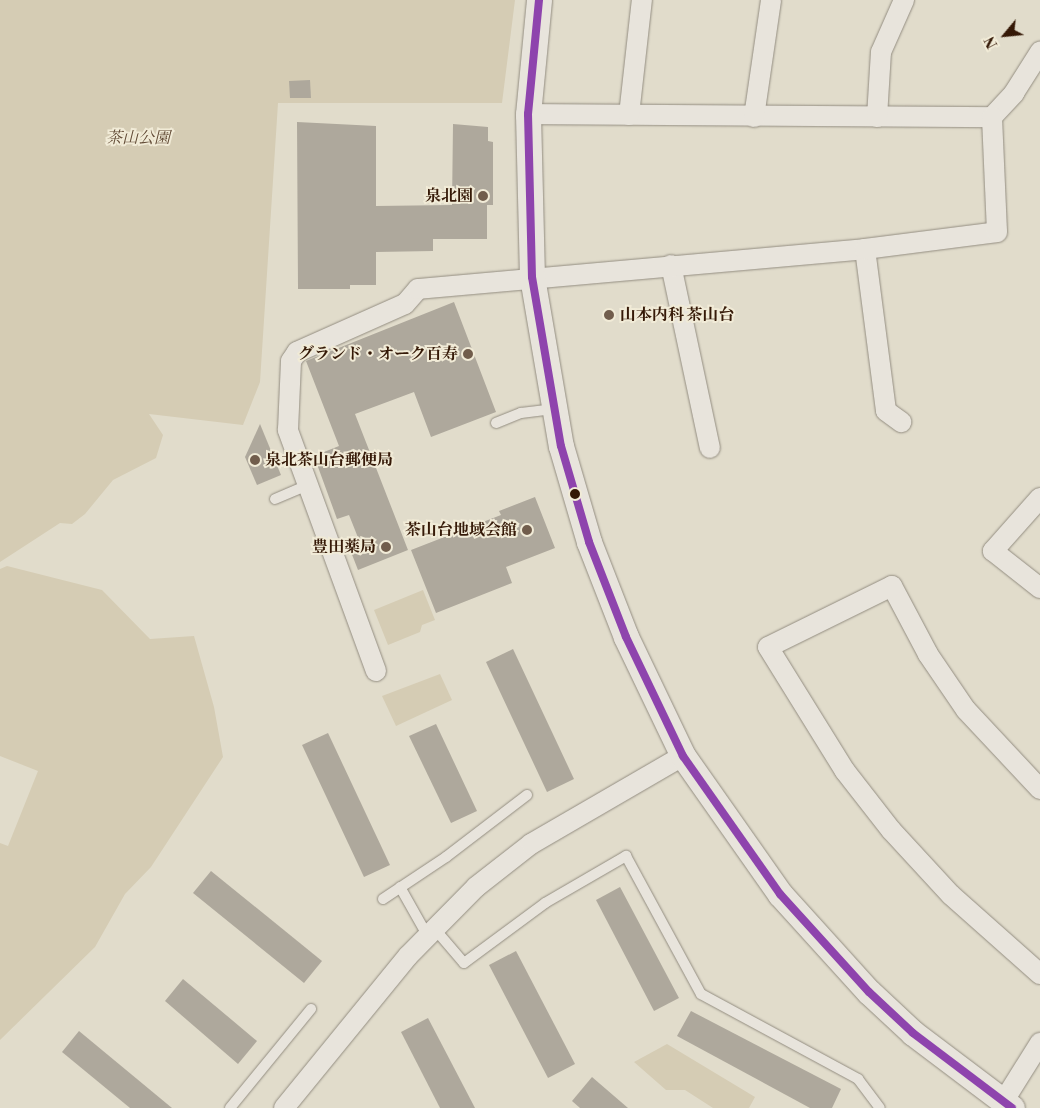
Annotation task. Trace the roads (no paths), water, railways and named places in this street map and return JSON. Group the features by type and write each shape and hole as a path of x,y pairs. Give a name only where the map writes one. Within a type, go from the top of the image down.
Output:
{"street":[{"path":"539,0 528,114 532,277 561,446 588,542 626,637 683,756 780,894 823,943 913,1033 1008,1105 1040,1043"},
{"path":"629,116 642,0"},
{"path":"754,117 771,0"},
{"path":"877,117 881,52 904,0"},
{"path":"376,671 288,430 291,361 297,352 405,304 418,288 865,250 997,232 992,117 1014,93 1040,52"},
{"path":"528,114 754,117 992,117"},
{"path":"865,250 886,411 901,422"},
{"path":"671,265 710,448"},
{"path":"1040,498 992,551 1040,588"},
{"path":"1040,789 966,710 928,654 892,586 768,647 844,771 892,830 951,895 1040,974"},
{"path":"284,1108 430,931 476,887 531,844 683,756"}],"lane":[{"path":"496,423 521,413 555,409"},
{"path":"275,499 308,485"},
{"path":"383,899 446,857 527,794"},
{"path":"400,887 430,931 464,963 544,903 626,856 701,994 858,1079 880,1108"},
{"path":"230,1108 311,1009"}],"place":[{"name":"泉北園","path":"483,196"},
{"name":"山本内科 茶山台","path":"609,315"},
{"name":"グランド・オーク百寿","path":"468,354"},
{"name":"泉北茶山台郵便局","path":"255,460"},
{"name":"茶山台地域会館","path":"527,530"},
{"name":"豊田薬局","path":"386,547"}],"park label":[{"name":"茶山公園","path":"138,138"}]}
